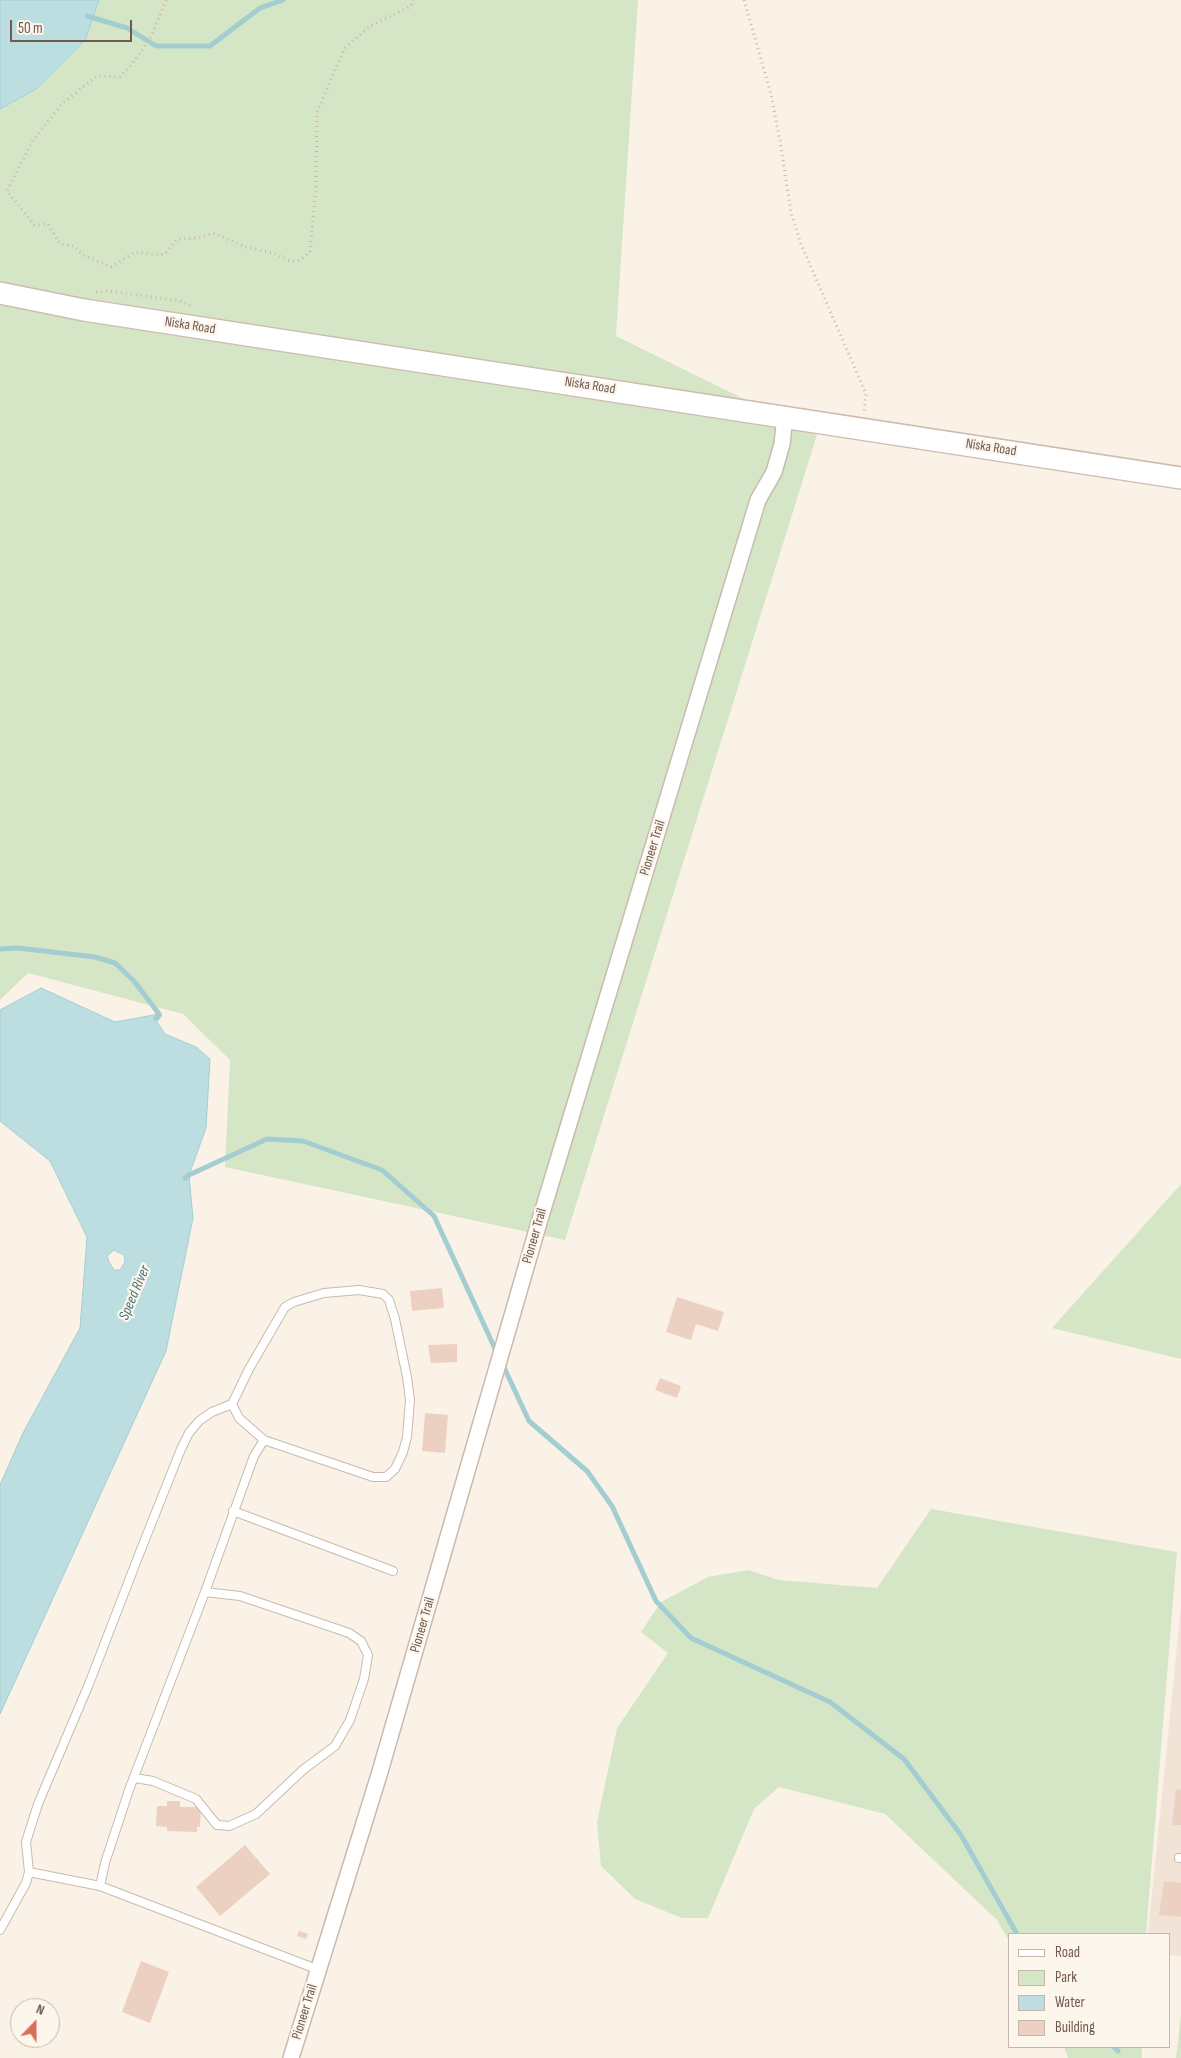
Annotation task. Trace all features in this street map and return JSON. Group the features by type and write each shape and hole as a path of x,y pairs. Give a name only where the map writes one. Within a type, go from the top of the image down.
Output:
{"street":[{"name":"Niska Road","path":"0,293 84,310 1181,478"},
{"name":"Pioneer Trail","path":"291,2058 379,1775 544,1206 758,500 774,472 782,444 785,416"}],"lane":[{"path":"0,1930 26,1883 28,1872 26,1842 38,1804 89,1684 181,1449 189,1433 199,1421 212,1412 232,1404 249,1369 285,1307 294,1302 324,1293 359,1290 383,1294 389,1300 408,1378 410,1400 407,1437 395,1469 386,1477 373,1477 264,1440 239,1418 232,1404"},
{"path":"100,1886 105,1863 135,1778 205,1592 233,1511 254,1456 264,1440"},
{"path":"233,1511 393,1571"},
{"path":"135,1778 153,1781 196,1799 217,1825 229,1826 256,1814 304,1770 335,1746 350,1720 364,1679 368,1655 360,1641 350,1633 240,1596 205,1592"},
{"path":"28,1872 100,1886 318,1970"}],"path":[{"path":"166,0 151,37 132,64 120,78 97,76 63,103 33,140 7,191 34,225 48,224 60,244 74,246 83,255 111,267 135,252 161,255 166,253 177,239 199,238 214,233 246,247 273,253 291,261 298,261 310,252 316,187 317,112 344,49 370,26 411,6 413,0"},
{"path":"744,0 771,94 791,212 801,244 866,394 862,428"}],"shaded area":[{"path":"1181,1606 1181,1956 1171,1955 1171,1933 1148,1933"}],"green space":[{"path":"99,0 638,0 616,336 817,435 565,1240 225,1167 230,1060 183,1014 28,973 0,1000 0,109 36,89 85,40"},
{"path":"1181,1184 1181,1359 1052,1328"},
{"path":"931,1509 1177,1552 1146,1933 1008,1933 1008,1939 997,1920 885,1814 779,1787 754,1809 708,1918 682,1918 635,1899 601,1866 597,1822 617,1728 668,1653 641,1632 661,1602 708,1577 748,1570 779,1580 877,1588"},
{"path":"1181,2014 1181,2058 1176,2058"},
{"path":"1064,2048 1142,2048 1142,2058 1068,2058"}],"water":[{"path":"0,0 99,0 85,40 36,89 0,109"},
{"name":"Speed River","path":"41,988 115,1022 159,1014 162,1015 157,1022 165,1034 196,1047 210,1059 206,1128 189,1175 193,1218 166,1351 0,1714 0,1485 23,1433 80,1328 87,1237 50,1161 0,1121 0,1010","holes":["114,1250 124,1255 125,1262 120,1270 114,1270 107,1256"]}],"building":[{"path":"442,1288 444,1308 412,1311 410,1291"},
{"path":"677,1297 724,1312 718,1331 696,1324 691,1340 666,1332"},
{"path":"457,1344 457,1362 431,1363 428,1345"},
{"path":"660,1378 681,1386 677,1398 655,1390"},
{"path":"425,1413 448,1415 445,1453 422,1451"},
{"path":"1176,1789 1181,1790 1181,1825 1172,1825"},
{"path":"167,1801 180,1801 180,1807 201,1807 200,1827 197,1827 197,1832 167,1831 167,1827 156,1826 157,1806 167,1806"},
{"path":"245,1845 270,1874 220,1916 196,1887"},
{"path":"1164,1881 1181,1883 1181,1917 1159,1915"},
{"path":"299,1931 308,1934 306,1939 297,1936"},
{"path":"141,1961 169,1972 150,2023 122,2012"}],"waterway":[{"path":"87,16 127,28 156,46 210,46 260,8 283,0"},
{"path":"0,949 18,948 95,957 115,963 134,981 159,1014 156,1018"},
{"path":"185,1178 267,1139 303,1141 382,1170 434,1216 497,1353"},
{"path":"502,1363 529,1421 587,1471 612,1506 656,1601 691,1638 830,1702 904,1759 961,1835 1016,1933"},
{"path":"1115,2048 1118,2051"}]}
